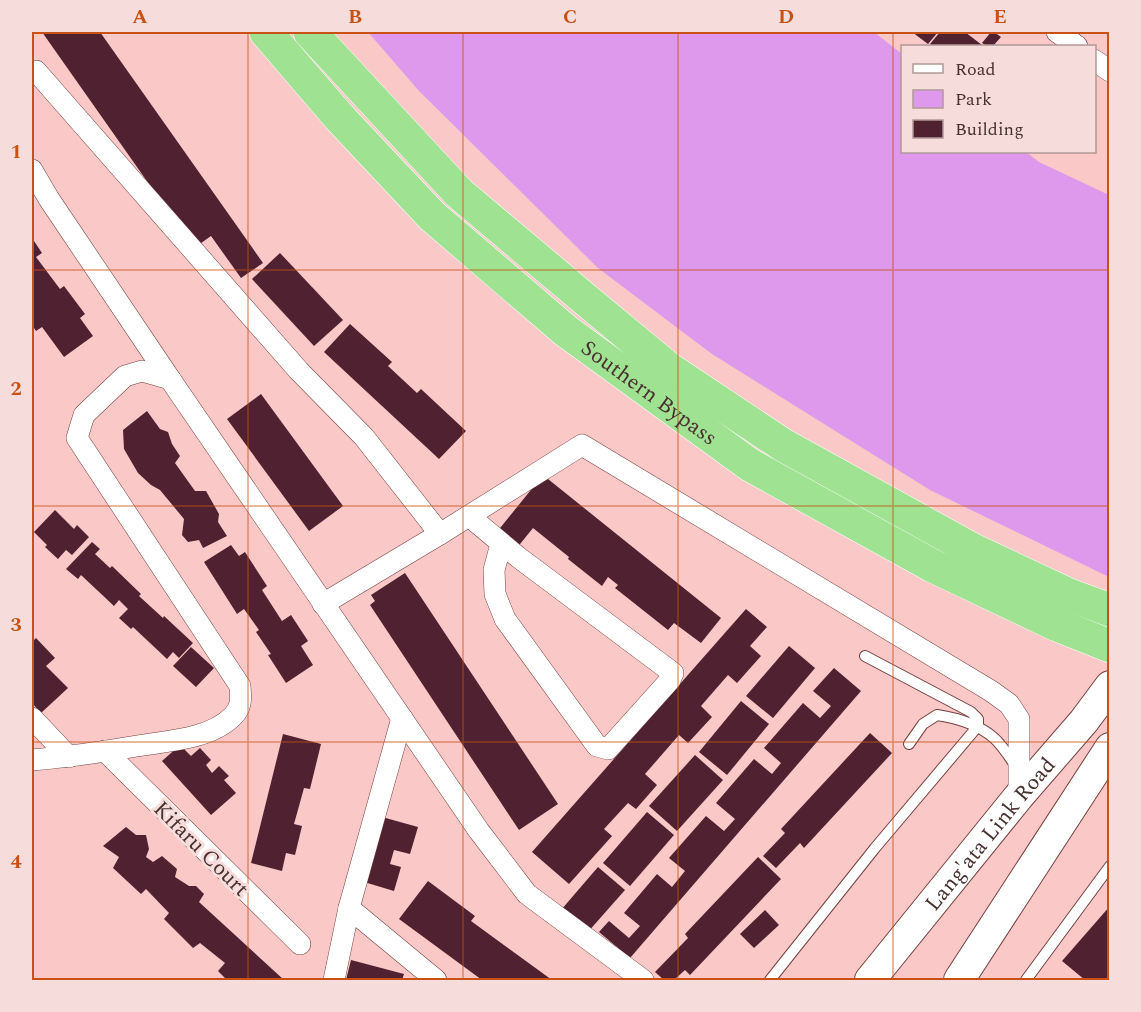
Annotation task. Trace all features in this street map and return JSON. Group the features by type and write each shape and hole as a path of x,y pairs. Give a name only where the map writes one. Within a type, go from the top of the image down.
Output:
{"highway":[{"name":"Southern Bypass","path":"266,32 339,117 432,216 567,331 750,465 933,566 1057,625 1110,646"},
{"name":"Southern Bypass","path":"310,32 459,193 579,296 669,369 783,445 973,550 1069,595 1110,610"}],"main road":[{"name":"Lang'ata Link Road","path":"870,981 1019,783 1084,720 1110,686"},
{"name":"Lang'ata Link Road","path":"958,981 1110,748"}],"street":[{"path":"1057,32 1076,45"},
{"path":"1096,61 1110,72"},
{"path":"36,71 299,371 364,436 440,534"},
{"path":"32,170 170,379 479,831 527,894 643,981"},
{"path":"32,760 105,752 189,737 218,727 234,716 242,703 240,686 77,438 84,415 125,376 142,371 170,379"},
{"path":"323,604 582,445 1009,704 1019,719 1019,783"},
{"path":"469,516 501,544 673,673 670,680 608,749 597,746 505,619 495,594 494,570 501,544"},
{"path":"32,718 69,757"},
{"path":"334,981 349,908 402,718"},
{"name":"Kifaru Court","path":"105,752 300,944"},
{"path":"349,908 430,978"}],"lane":[{"path":"770,981 875,848 978,726 978,719 971,712 865,656"},
{"path":"909,744 923,724 937,715 978,726 995,738 1019,783"},
{"path":"1026,981 1110,866"}],"green space":[{"path":"368,32 874,32 901,53 901,153 1027,153 1039,162 1109,195 1109,577 930,490 712,354 598,268 419,91"}],"building":[{"path":"42,32 100,32 263,263 241,278 211,236 194,248"},
{"path":"912,32 938,32 928,44"},
{"path":"940,32 965,32 982,45 932,45 930,44"},
{"path":"991,32 1001,37 994,45 982,43"},
{"path":"32,238 42,253 36,257 60,289 64,286 85,314 80,318 93,336 64,357 42,327 36,331 32,325"},
{"path":"280,253 343,320 314,346 252,279"},
{"path":"350,324 392,362 388,366 417,393 421,389 466,431 439,459 324,352"},
{"path":"261,394 343,506 309,531 227,419"},
{"path":"147,411 160,429 168,432 180,456 175,463 195,491 206,491 219,514 218,522 227,536 203,548 199,540 188,542 182,535 184,519 160,490 138,473 124,449 123,430"},
{"path":"543,475 721,618 701,643 674,623 668,630 615,588 618,585 608,577 602,586 533,528 516,549 496,533"},
{"path":"55,510 74,529 77,525 89,537 72,555 66,550 58,559 34,532"},
{"path":"92,542 100,549 95,554 110,568 112,566 141,594 139,596 193,643 179,658 173,652 167,659 133,627 131,629 119,618 128,609 119,600 114,606 81,575 78,579 66,569"},
{"path":"231,545 239,556 245,552 267,586 262,590 282,621 291,615 308,641 301,646 313,665 286,683 256,632 259,630 244,609 237,614 204,562"},
{"path":"405,573 558,804 519,830 370,605 375,601 371,595"},
{"path":"746,609 767,627 750,646 761,656 737,683 728,675 701,706 712,717 688,743 679,735 645,774 657,785 636,809 628,803 604,829 612,836 569,884 532,852"},
{"path":"36,638 55,658 46,666 68,688 41,713 32,703 32,642"},
{"path":"789,646 815,668 773,718 746,696"},
{"path":"191,647 214,668 196,687 173,666"},
{"path":"834,668 861,691 630,958 599,932 609,921 629,938 640,926 624,913 657,874 672,887 685,871 669,858 706,816 724,831 735,819 716,803 754,759 772,774 781,763 764,748 803,703 820,718 831,706 813,691"},
{"path":"741,701 769,724 727,775 699,752"},
{"path":"870,733 892,753 804,848 800,843 776,868 763,856 785,833 781,829"},
{"path":"283,734 321,744 310,789 304,788 294,824 302,826 295,855 286,853 282,871 251,863"},
{"path":"180,745 191,756 200,748 211,760 206,765 212,773 219,766 229,776 224,780 236,793 211,815 162,761"},
{"path":"695,755 723,780 677,831 649,806"},
{"path":"647,812 674,835 630,886 603,863"},
{"path":"382,817 418,827 410,854 394,850 390,864 401,867 394,891 364,882"},
{"path":"126,827 136,835 146,835 149,849 146,857 153,862 162,856 177,869 175,877 189,886 196,886 204,894 199,902 284,980 227,980 218,971 225,963 200,943 193,948 164,919 169,913 146,889 141,894 113,868 119,857 103,846"},
{"path":"758,857 781,879 690,975 685,970 674,980 664,980 655,972 688,938 685,934"},
{"path":"598,867 625,890 587,933 561,910"},
{"path":"428,881 475,916 471,921 552,980 482,980 399,919"},
{"path":"1110,906 1110,980 1085,980 1062,961"},
{"path":"765,910 779,925 754,948 740,934"},
{"path":"351,960 404,974 402,980 346,980"}]}
